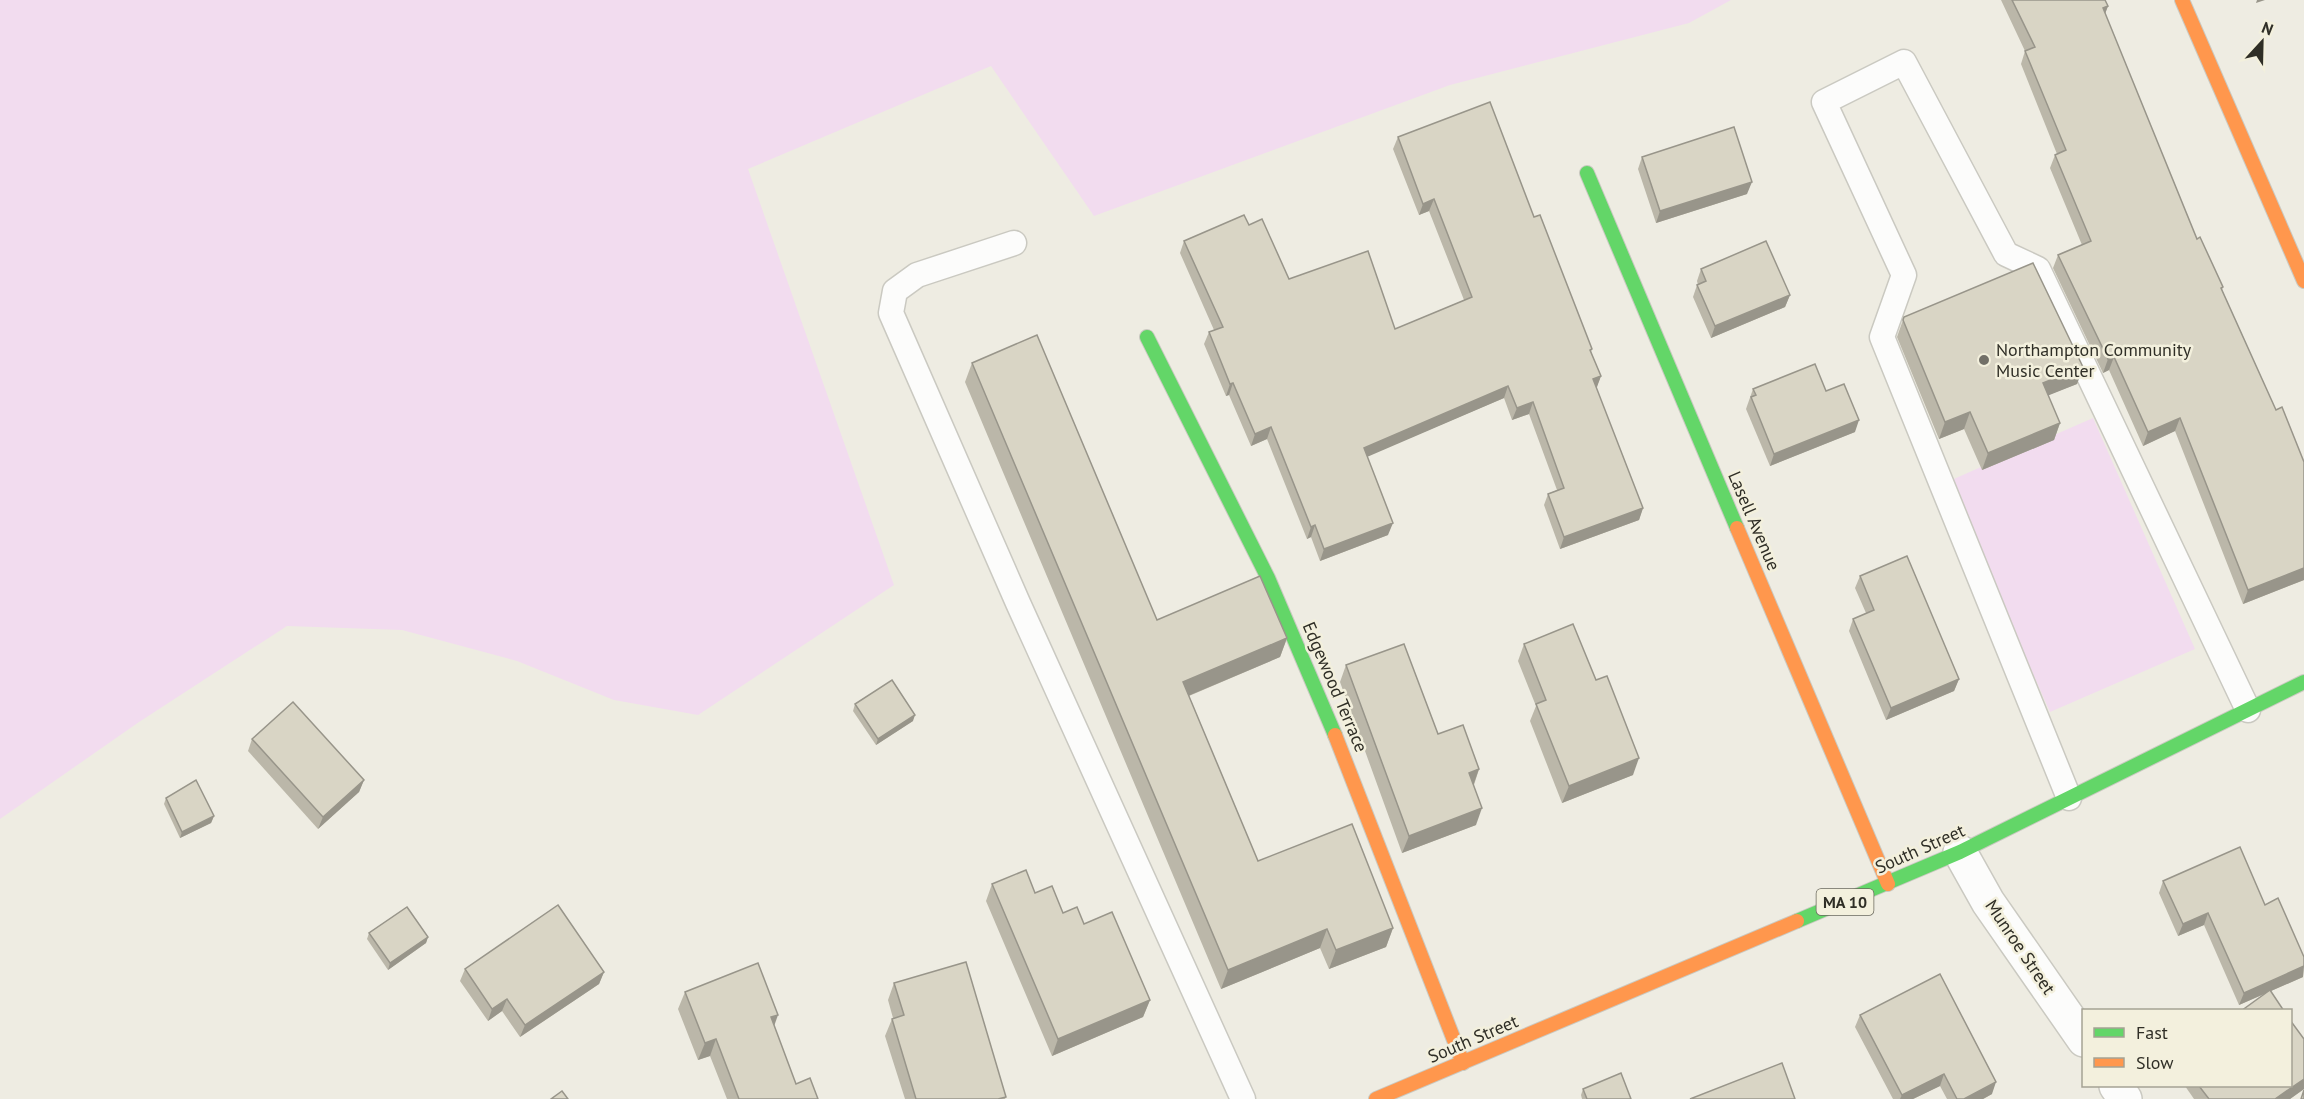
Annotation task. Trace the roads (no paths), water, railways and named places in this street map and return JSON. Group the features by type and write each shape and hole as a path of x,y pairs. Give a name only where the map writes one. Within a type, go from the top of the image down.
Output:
{"street":[{"path":"2182,0 2304,281"},
{"name":"Lasell Avenue","path":"1587,173 1888,884"},
{"name":"Edgewood Terrace","path":"1147,337 1283,612 1346,761 1463,1063"},
{"name":"South Street","path":"1376,1099 1960,852 2304,682"},
{"name":"Munroe Street","path":"1960,852 1988,902 2082,1037"}],"lane":[{"path":"2069,798 1882,338 1904,276 1824,102 1904,62 2006,254 2038,269 2247,710"},
{"path":"1014,243 917,274 895,291 891,313 1022,613 1243,1099"}],"place":[{"name":"Northampton Community Music Center","path":"1984,360"}]}
